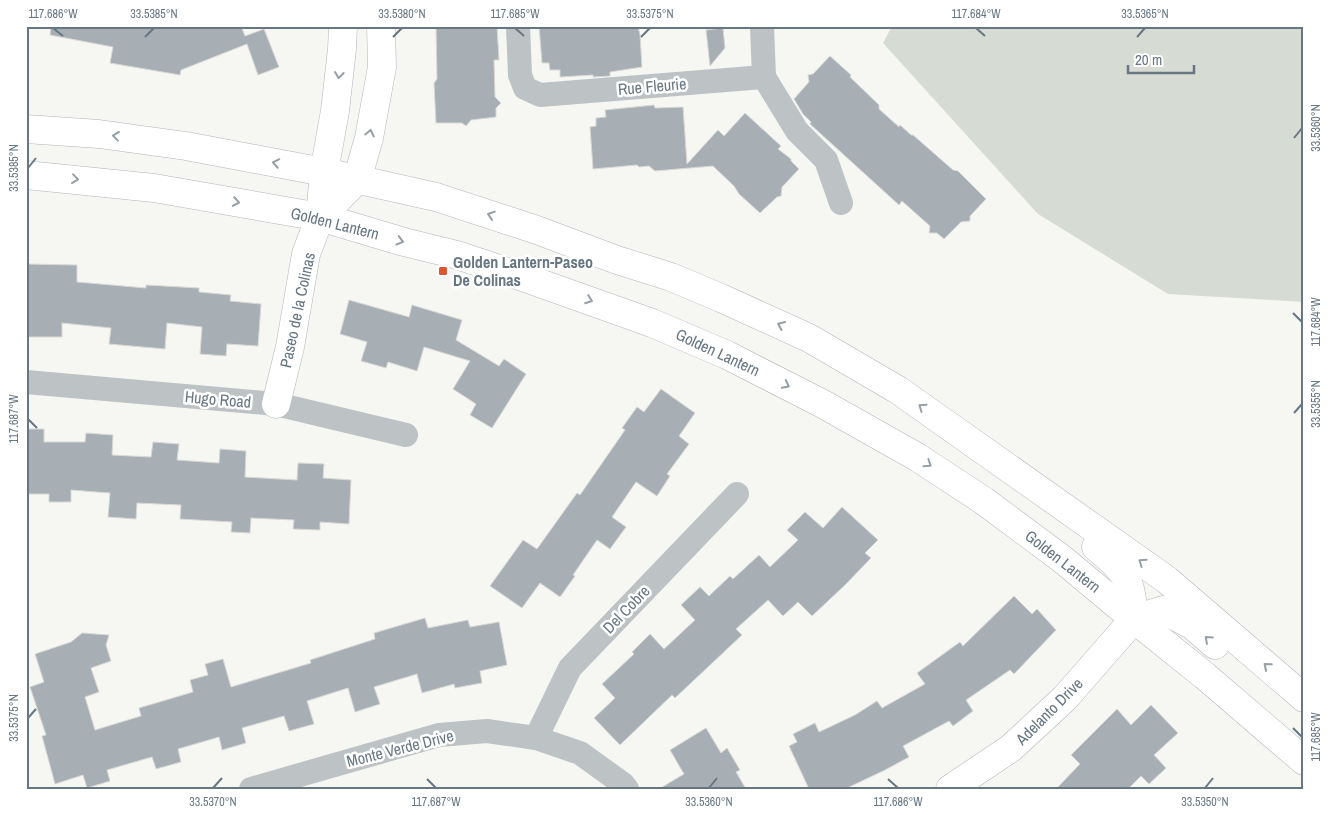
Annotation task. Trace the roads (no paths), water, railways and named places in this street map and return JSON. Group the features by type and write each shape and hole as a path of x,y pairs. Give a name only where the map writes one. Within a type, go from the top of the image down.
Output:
{"main road":[{"name":"Paseo de la Colinas","path":"276,404 290,347 306,254 320,216 324,172 335,111 343,26"},
{"name":"Paseo de la Colinas","path":"320,216 357,180 371,131 382,67 381,26"},
{"path":"26,129 99,134 186,146 324,172 436,198 537,230 672,278 721,298 810,338 898,390 1167,580 1304,698"},
{"name":"Golden Lantern","path":"26,175 154,188 320,216 404,242 457,255 518,275 652,323 727,355 824,404 917,457 984,501 1062,558 1304,761"},
{"path":"1004,465 1019,487 1123,570 1132,592 1134,619 1164,610 1192,625 1262,687 1290,704 1304,706"},
{"name":"Adelanto Drive","path":"950,789 1011,748 1066,698 1134,619"}],"street":[{"name":"Rue Fleurie","path":"518,26 520,75 525,88 540,95 764,77"},
{"path":"762,26 764,77 796,131 826,160 841,203"},
{"name":"Hugo Road","path":"26,382 276,404 406,435"},
{"name":"Del Cobre","path":"536,738 570,668 737,494"},
{"name":"Monte Verde Drive","path":"251,789 439,735 487,731 536,738 580,753 623,784 626,789"}],"place":[{"name":"Golden Lantern-Paseo De Colinas","path":"443,271"}]}
